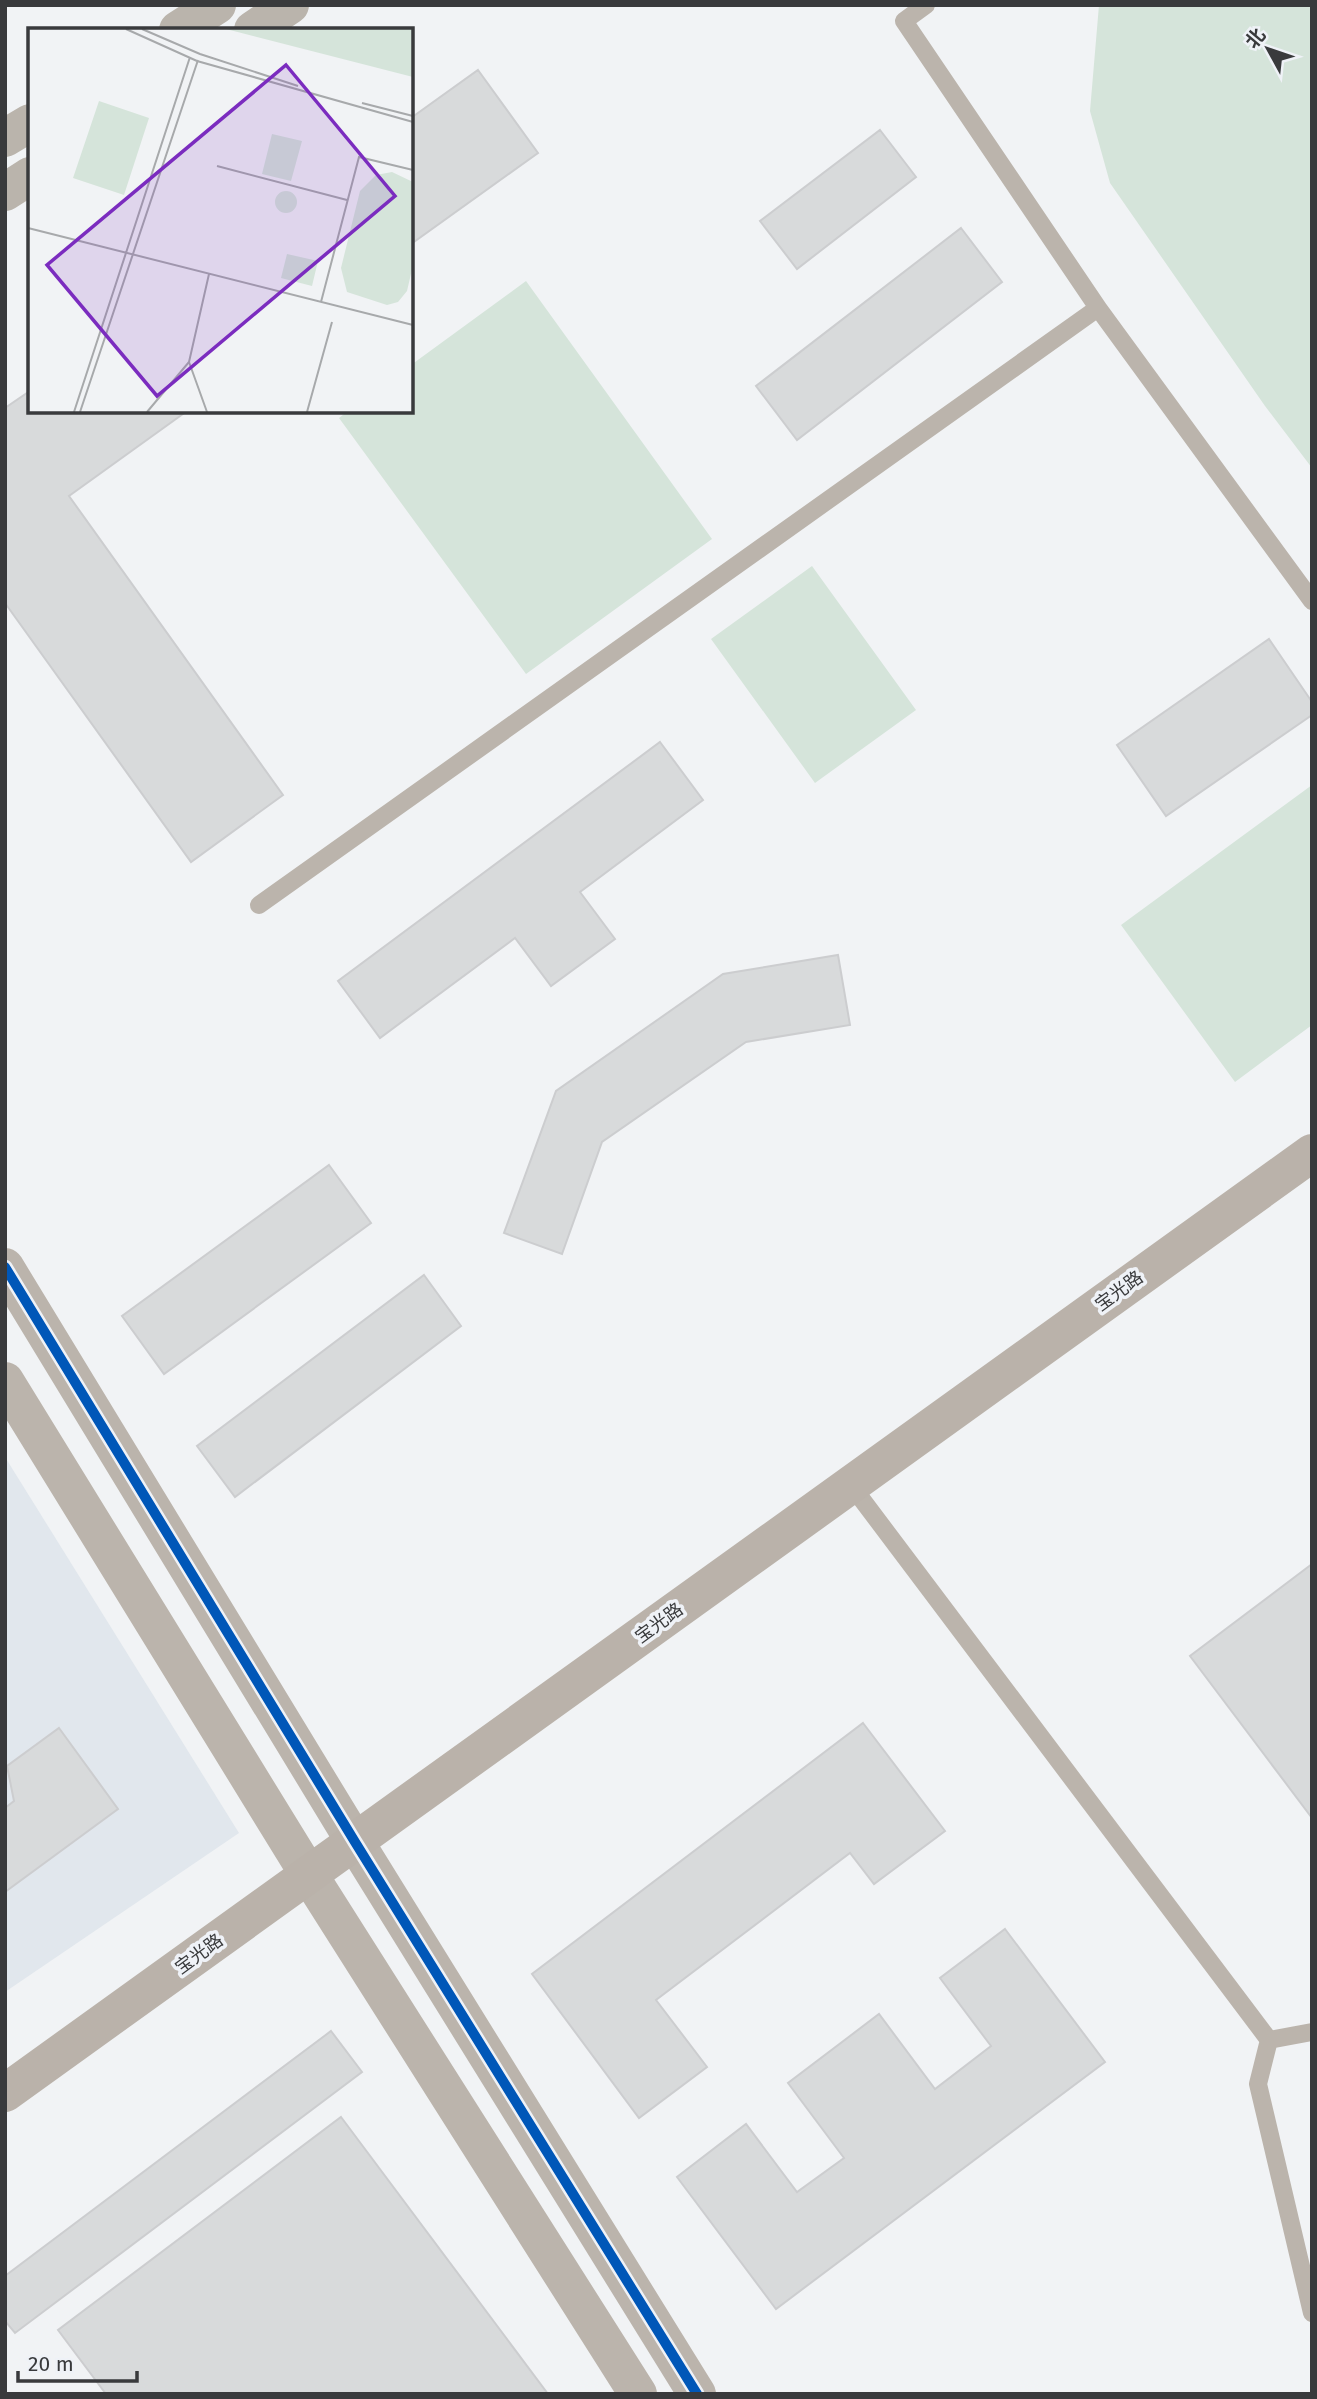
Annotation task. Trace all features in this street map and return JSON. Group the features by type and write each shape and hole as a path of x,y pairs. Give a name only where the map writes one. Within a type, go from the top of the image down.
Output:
{"highway":[{"path":"181,28 217,5"},
{"path":"256,28 290,5"},
{"path":"5,138 28,124"},
{"path":"5,192 28,177"}],"main road":[{"name":"宝光路","path":"5,2093 1312,1153"}],"street":[{"path":"5,1266 355,1842 696,2394"},
{"path":"5,1381 309,1875 638,2394"}],"lane":[{"path":"926,5 904,21 1098,308 1312,601"},
{"path":"259,905 1098,308"},
{"path":"851,1485 1269,2040"},
{"path":"1269,2040 1312,2032"},
{"path":"1269,2040 1258,2084 1312,2313"}],"shaded area":[{"path":"1099,5 1312,5 1312,468 1265,406 1110,183 1090,111"},
{"path":"526,281 712,539 526,674 339,418 345,413 413,413 413,364"},
{"path":"812,566 916,710 815,783 711,639"},
{"path":"1312,785 1312,1025 1235,1082 1121,925"},
{"path":"5,1457 239,1833 5,1992"}],"building":[{"path":"478,70 538,153 413,243 413,117"},
{"path":"880,130 916,177 797,269 760,221"},
{"path":"961,228 1002,282 797,440 756,386"},
{"path":"28,392 28,413 184,413 69,496 283,795 191,862 5,603 5,408"},
{"path":"1269,639 1312,702 1312,715 1166,816 1117,745"},
{"path":"660,742 703,800 580,892 615,939 551,986 515,938 380,1038 338,981"},
{"path":"838,955 850,1025 746,1042 602,1142 562,1254 504,1233 556,1091 723,974"},
{"path":"329,1165 371,1223 164,1374 122,1316"},
{"path":"424,1275 461,1326 235,1497 197,1446"},
{"path":"1312,1564 1312,1818 1190,1656"},
{"path":"863,1723 945,1831 874,1884 850,1853 656,2000 707,2067 639,2118 532,1974"},
{"path":"59,1728 118,1809 5,1892 5,1808 14,1801 7,1766"},
{"path":"1005,1929 1105,2062 776,2309 677,2177 746,2124 797,2192 844,2158 788,2083 879,2014 935,2089 991,2046 940,1978"},
{"path":"331,2031 362,2072 15,2333 5,2321 5,2276"},
{"path":"341,2117 548,2394 106,2394 58,2330"}],"cycle path":[{"path":"5,1267 355,1842 697,2394"}]}
